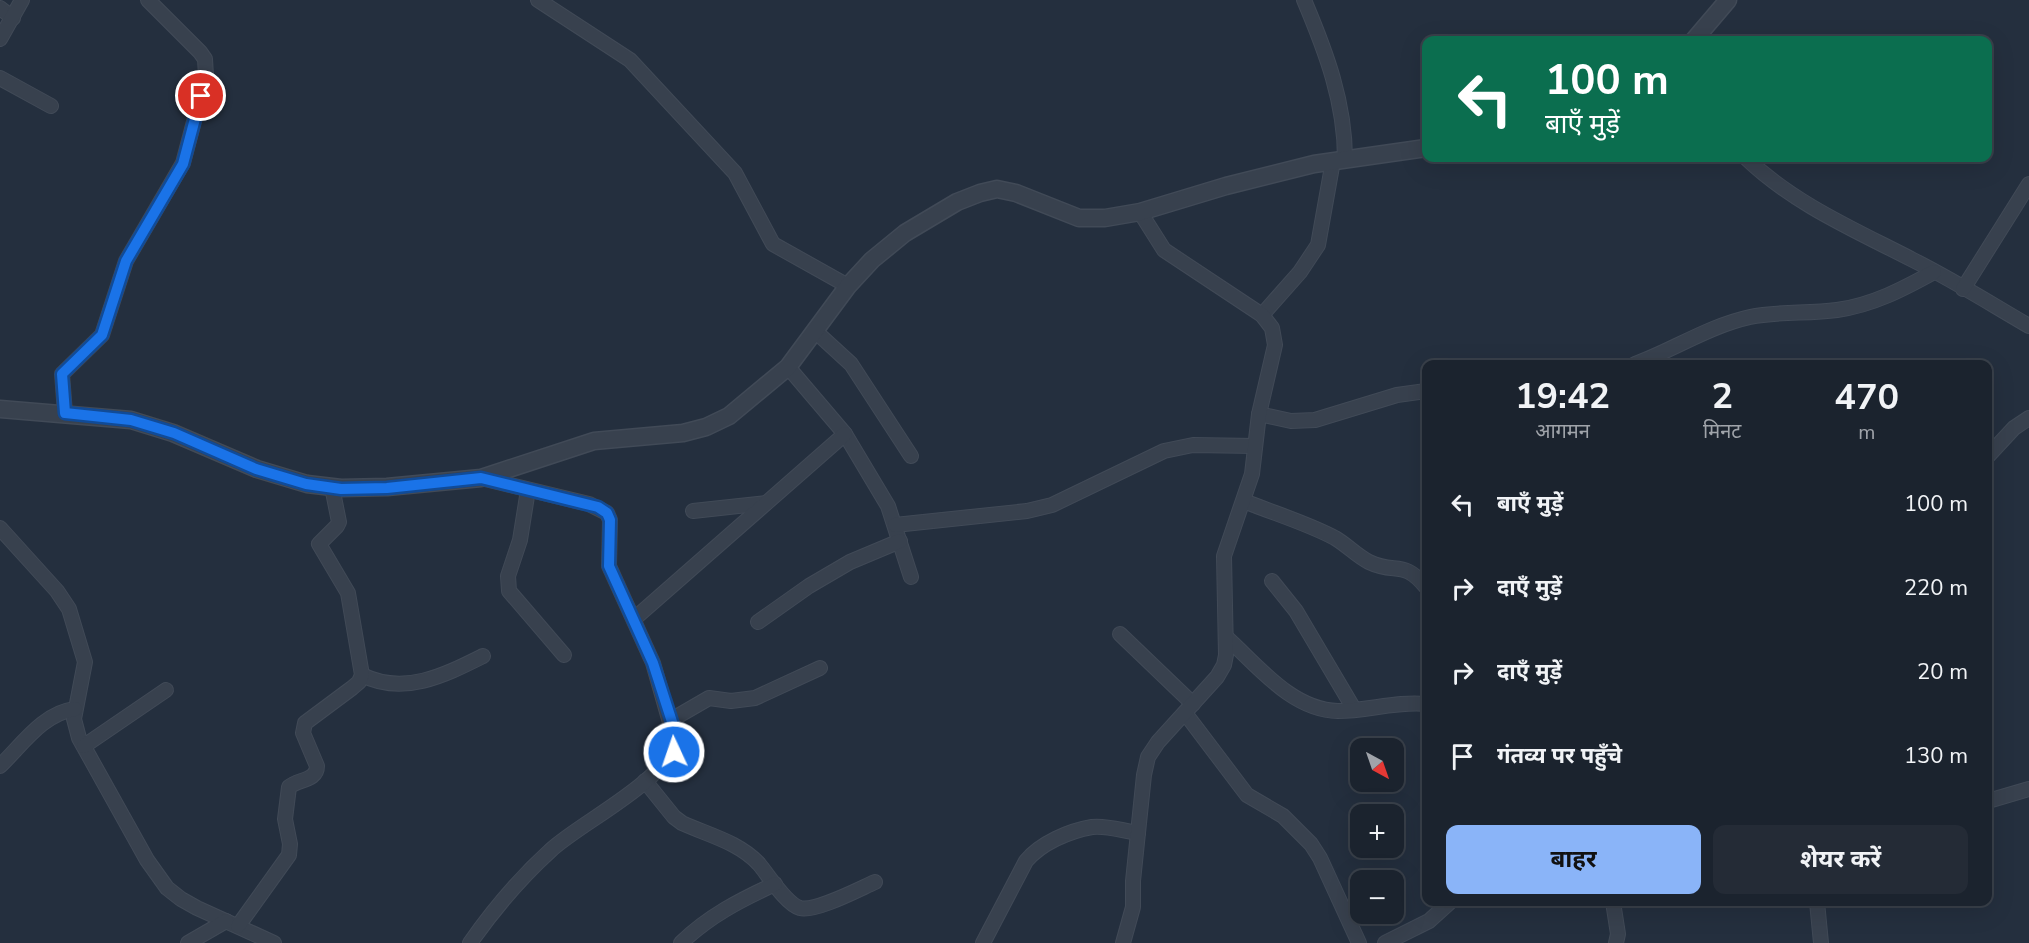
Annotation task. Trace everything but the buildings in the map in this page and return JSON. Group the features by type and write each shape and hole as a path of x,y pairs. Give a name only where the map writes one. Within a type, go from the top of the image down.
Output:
{"street":[{"path":"0,39 22,0"},
{"path":"65,413 62,374 102,335 126,261 183,164 206,76 205,59 201,52 148,0"},
{"path":"538,0 630,60 735,172 773,244 848,286"},
{"path":"1262,315 1300,272 1318,245 1339,160 1344,122 1340,97 1323,45 1304,0"},
{"path":"1697,36 1728,0"},
{"path":"0,8 13,18"},
{"path":"0,78 51,106"},
{"path":"0,409 131,420 174,433 277,476 332,487 387,488 481,478 594,441 683,433 706,427 729,416 788,367 848,286 872,260 905,233 957,202 980,193 997,189 1016,193 1079,218 1105,219 1140,212 1226,186 1339,160 1422,149"},
{"path":"1751,162 1785,190 1823,214 1935,272 2029,326"},
{"path":"1963,289 2029,184"},
{"path":"1123,943 1133,907 1138,833 1148,757 1217,677 1224,665 1227,638 1224,556 1252,474 1259,414 1275,345 1272,328 1262,315 1164,249 1140,212"},
{"path":"1644,360 1706,332 1749,317 1862,306 1894,294 1935,272"},
{"path":"815,331 851,364 911,456"},
{"path":"788,367 845,434 888,506 911,577"},
{"path":"1259,414 1290,421 1309,421 1397,395 1422,392"},
{"path":"1992,452 2014,428 2029,418"},
{"path":"634,619 845,434"},
{"path":"894,525 1027,511 1052,505 1164,451 1178,447 1255,446"},
{"path":"470,943 496,905 552,849 645,781 666,762 674,752 675,740 653,663 609,566 610,520 607,513 589,504 481,478"},
{"path":"188,943 232,923 289,855 290,844 285,819 289,787 317,772 317,766 303,733 305,723 359,682 362,675 348,593 319,544 338,526 339,522 332,487"},
{"path":"528,490 520,540 508,576 509,591 564,655"},
{"path":"1244,501 1332,537 1373,564 1385,567 1404,567 1416,574 1422,582"},
{"path":"693,511 766,503"},
{"path":"0,528 57,591 69,609 85,662 75,709 76,728 147,860 162,881 181,899 273,943"},
{"path":"758,622 809,586 850,562 900,541"},
{"path":"1272,580 1296,611 1354,709"},
{"path":"1120,634 1189,708 1247,795 1283,816 1311,844 1320,858 1359,943"},
{"path":"1227,638 1298,699 1323,709 1422,704"},
{"path":"362,675 382,683 418,682 441,677 483,656"},
{"path":"671,720 709,698 731,700 756,698 820,668"},
{"path":"84,746 166,690"},
{"path":"0,766 45,721 62,711 75,709"},
{"path":"645,781 674,817 682,823 742,849 758,862 791,902 800,908 812,908 874,882"},
{"path":"1992,800 2029,789"},
{"path":"983,943 1026,861 1034,852 1076,831 1093,827 1138,833"},
{"path":"681,943 712,916 733,903 775,884"},
{"path":"1385,943 1429,921 1446,906"},
{"path":"1614,906 1618,934 1616,943"},
{"path":"1817,906 1821,943"}],"route":[{"path":"201,96 183,164 126,261 102,335 98,341 67,366 62,374 60,381 65,413 131,420 174,433 256,469 306,484 341,489 387,488 481,478 598,507 607,513 610,520 609,566 653,663 674,728 674,752"}]}
